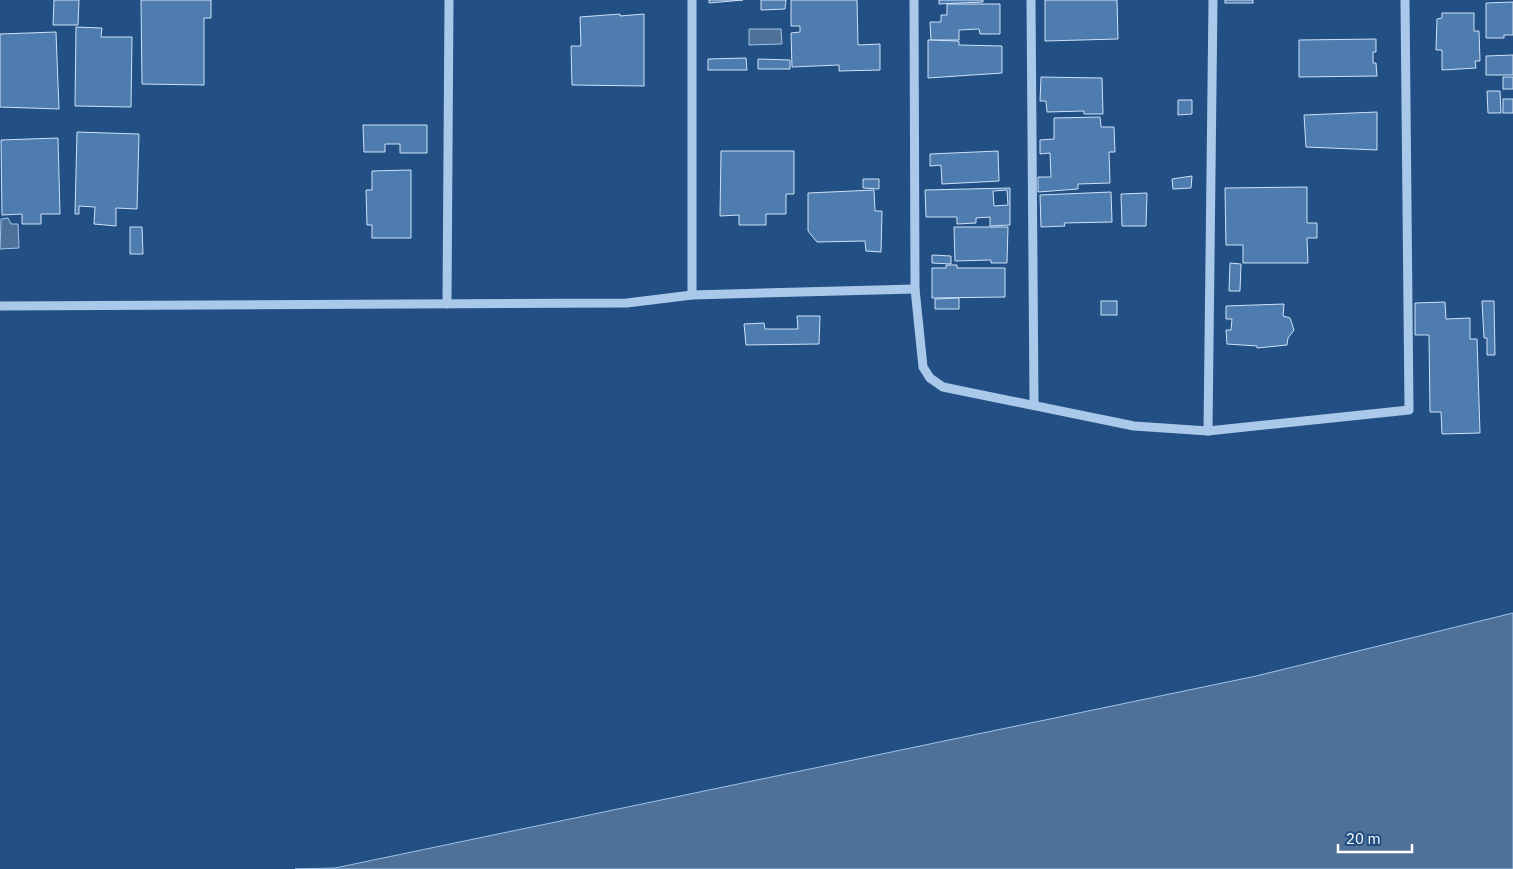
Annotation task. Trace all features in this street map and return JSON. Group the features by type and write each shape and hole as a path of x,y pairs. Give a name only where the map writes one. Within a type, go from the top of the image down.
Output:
{"street":[{"path":"447,304 449,0"},
{"path":"692,0 692,295"},
{"path":"914,0 915,289 923,367 930,378 943,387 1034,404 1134,426 1208,431 1409,410 1404,0"},
{"path":"1031,0 1034,404"},
{"path":"1208,431 1213,0"},
{"path":"0,306 627,304 692,295 915,289"}],"water":[{"path":"749,29 781,29 782,44 749,45"},
{"path":"8,218 11,224 18,224 19,248 0,249 1,219"},
{"path":"1513,613 1513,869 295,869 335,868 1256,676"}],"building":[{"path":"54,0 79,0 78,25 53,25"},
{"path":"141,0 211,0 211,18 204,18 204,85 142,84"},
{"path":"709,0 743,0 709,3"},
{"path":"761,0 786,0 785,9 761,10"},
{"path":"791,0 857,0 858,45 880,44 880,70 839,71 839,65 792,67 791,33 800,32 800,26 791,26"},
{"path":"939,0 983,0 983,2 939,4"},
{"path":"1045,0 1117,0 1118,39 1045,41"},
{"path":"1225,0 1253,0 1253,3 1225,3"},
{"path":"1513,2 1513,35 1504,35 1504,38 1486,38 1486,3"},
{"path":"947,4 1000,4 1000,34 980,34 979,29 959,30 959,40 931,40 930,22 941,22 941,15 947,15"},
{"path":"1442,13 1474,13 1474,31 1479,31 1480,61 1475,61 1476,68 1442,70 1442,50 1436,50 1437,19 1442,18"},
{"path":"620,14 620,16 644,14 644,86 572,85 571,46 581,46 580,17"},
{"path":"76,27 102,28 101,37 132,37 131,107 75,106"},
{"path":"56,32 59,109 0,107 0,34"},
{"path":"1376,39 1376,52 1373,52 1373,63 1376,63 1377,76 1299,77 1299,40"},
{"path":"928,40 959,41 959,45 1002,46 1002,73 928,78"},
{"path":"1513,55 1513,75 1486,75 1486,56"},
{"path":"746,58 747,70 708,70 708,59"},
{"path":"758,59 790,60 790,69 758,69"},
{"path":"1041,77 1102,78 1103,114 1084,114 1084,111 1047,112 1046,101 1040,101"},
{"path":"1503,77 1513,77 1513,89 1503,89"},
{"path":"1487,91 1500,91 1501,113 1488,113"},
{"path":"1503,99 1513,99 1513,113 1503,113"},
{"path":"1178,100 1192,100 1192,114 1178,115"},
{"path":"1377,112 1377,150 1306,147 1304,115"},
{"path":"1100,117 1101,127 1114,127 1115,152 1109,152 1110,183 1078,184 1078,189 1038,192 1038,177 1051,177 1050,153 1040,154 1040,140 1054,139 1054,118"},
{"path":"363,125 427,125 427,153 400,153 400,144 385,144 385,152 364,152"},
{"path":"77,132 139,134 137,209 116,208 116,226 94,224 95,207 79,206 79,214 75,214"},
{"path":"58,138 60,214 41,214 41,224 22,224 22,214 2,215 1,140"},
{"path":"721,151 794,151 794,194 786,194 786,214 766,214 766,225 739,225 739,215 720,216"},
{"path":"998,151 999,181 942,184 941,165 930,166 930,154"},
{"path":"411,170 411,238 372,238 372,225 367,225 366,190 372,190 372,171"},
{"path":"1192,176 1191,188 1173,189 1172,179"},
{"path":"863,179 879,179 879,189 863,188"},
{"path":"1307,187 1307,223 1317,223 1317,238 1307,238 1308,263 1243,263 1243,245 1226,245 1225,188"},
{"path":"1010,188 1010,225 990,226 990,217 976,218 976,223 957,224 957,217 926,217 925,190","holes":["1007,190 1008,205 994,206 993,191"]},
{"path":"874,190 875,211 882,211 881,252 866,251 865,241 817,242 808,231 808,193"},
{"path":"1111,192 1112,222 1064,223 1065,226 1041,227 1040,195"},
{"path":"1147,193 1146,226 1122,226 1121,194"},
{"path":"130,227 142,227 143,254 130,254"},
{"path":"954,227 1008,227 1007,263 991,263 991,260 955,261"},
{"path":"932,255 951,256 951,264 932,263"},
{"path":"1230,263 1241,264 1240,291 1229,291"},
{"path":"946,265 957,265 957,268 1005,268 1005,297 932,298 932,268 946,268"},
{"path":"959,298 959,309 935,309 935,299"},
{"path":"1101,301 1117,301 1117,315 1101,315"},
{"path":"1482,301 1494,301 1495,355 1487,355 1487,338 1484,338"},
{"path":"1445,302 1446,319 1470,318 1470,339 1477,339 1480,433 1442,434 1441,412 1430,412 1429,335 1415,335 1415,303"},
{"path":"1284,304 1283,316 1290,318 1294,330 1288,338 1287,345 1257,348 1257,346 1227,344 1226,330 1231,330 1232,319 1226,319 1226,306"},
{"path":"797,316 820,316 819,344 746,345 744,324 764,323 765,329 798,329"}]}
